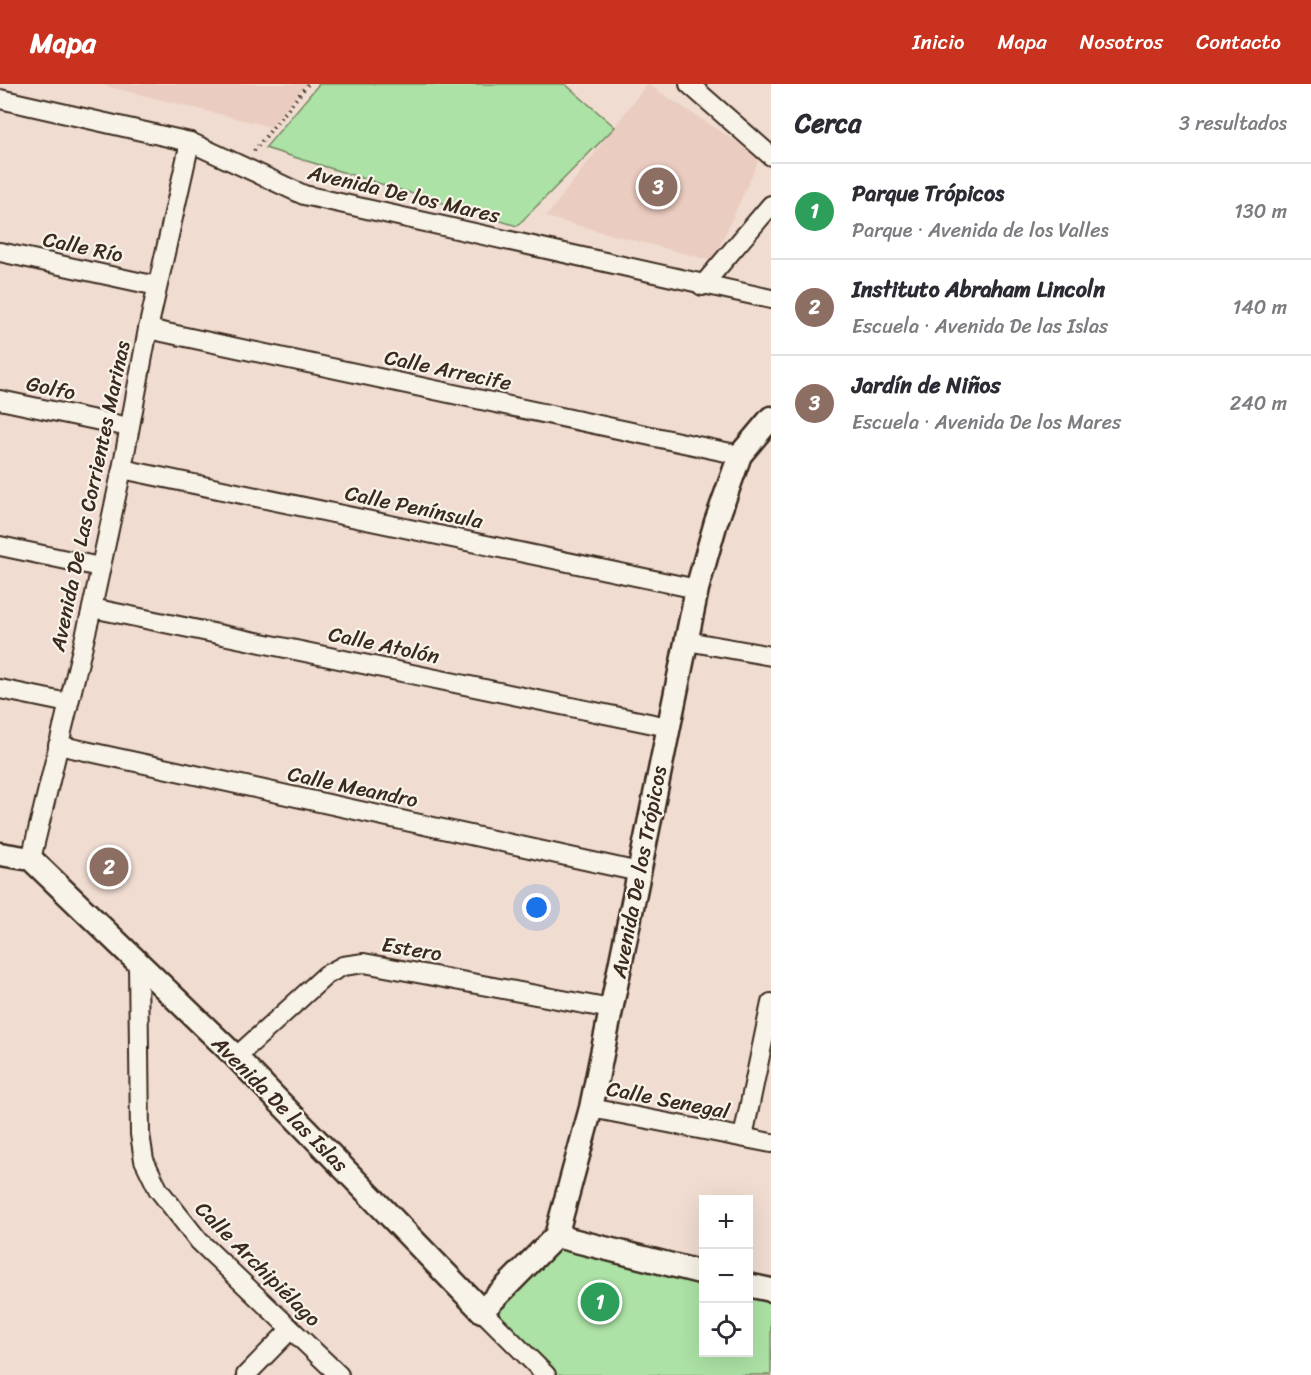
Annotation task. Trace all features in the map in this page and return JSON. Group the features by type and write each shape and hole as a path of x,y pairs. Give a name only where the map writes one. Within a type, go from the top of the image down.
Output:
{"street":[{"path":"689,84 771,156"},
{"name":"Avenida De los Mares","path":"0,99 190,142 304,195 702,286 771,299"},
{"name":"Avenida De Las Corrientes Marinas","path":"31,859 92,608 122,469 157,286 190,142"},
{"path":"702,286 771,205"},
{"name":"Calle Río","path":"0,252 157,286"},
{"name":"Calle Arrecife","path":"148,329 740,456"},
{"name":"Golfo","path":"0,400 129,427"},
{"name":"Avenida De los Trópicos","path":"482,1311 556,1236 591,1108 697,589 716,522 740,456 771,418"},
{"name":"Calle Península","path":"122,469 697,589"},
{"path":"0,546 100,567"},
{"name":"Calle Atolón","path":"92,608 668,727"},
{"path":"687,641 771,656"},
{"path":"0,690 68,703"},
{"name":"Calle Meandro","path":"58,745 639,872"},
{"path":"0,854 31,859"},
{"name":"Avenida De las Islas","path":"31,859 138,965 236,1057 482,1311 535,1372"},
{"name":"Estero","path":"236,1057 326,975 343,966 364,963 611,1009"},
{"name":"Calle Archipiélago","path":"138,965 140,1134 144,1160 158,1189 199,1241 339,1375"},
{"path":"743,1137 771,1003"},
{"name":"Calle Senegal","path":"591,1108 771,1143"},
{"path":"556,1236 699,1272"},
{"path":"753,1286 771,1290"},
{"path":"246,1375 290,1330"}],"path":[{"path":"242,166 308,84"}],"shaded area":[{"path":"98,84 306,84 271,127"},
{"path":"647,84 760,157 713,261 546,217"}],"green space":[{"path":"319,84 565,84 615,127 517,226 265,148"},
{"path":"559,1240 699,1275 699,1357 753,1357 753,1288 771,1292 771,1375 549,1375 486,1312"}],"place":[{"name":"Jardín de Niños","path":"658,187"},
{"name":"Instituto Abraham Lincoln","path":"109,867"},
{"name":"Parque Trópicos","path":"600,1302"}]}
